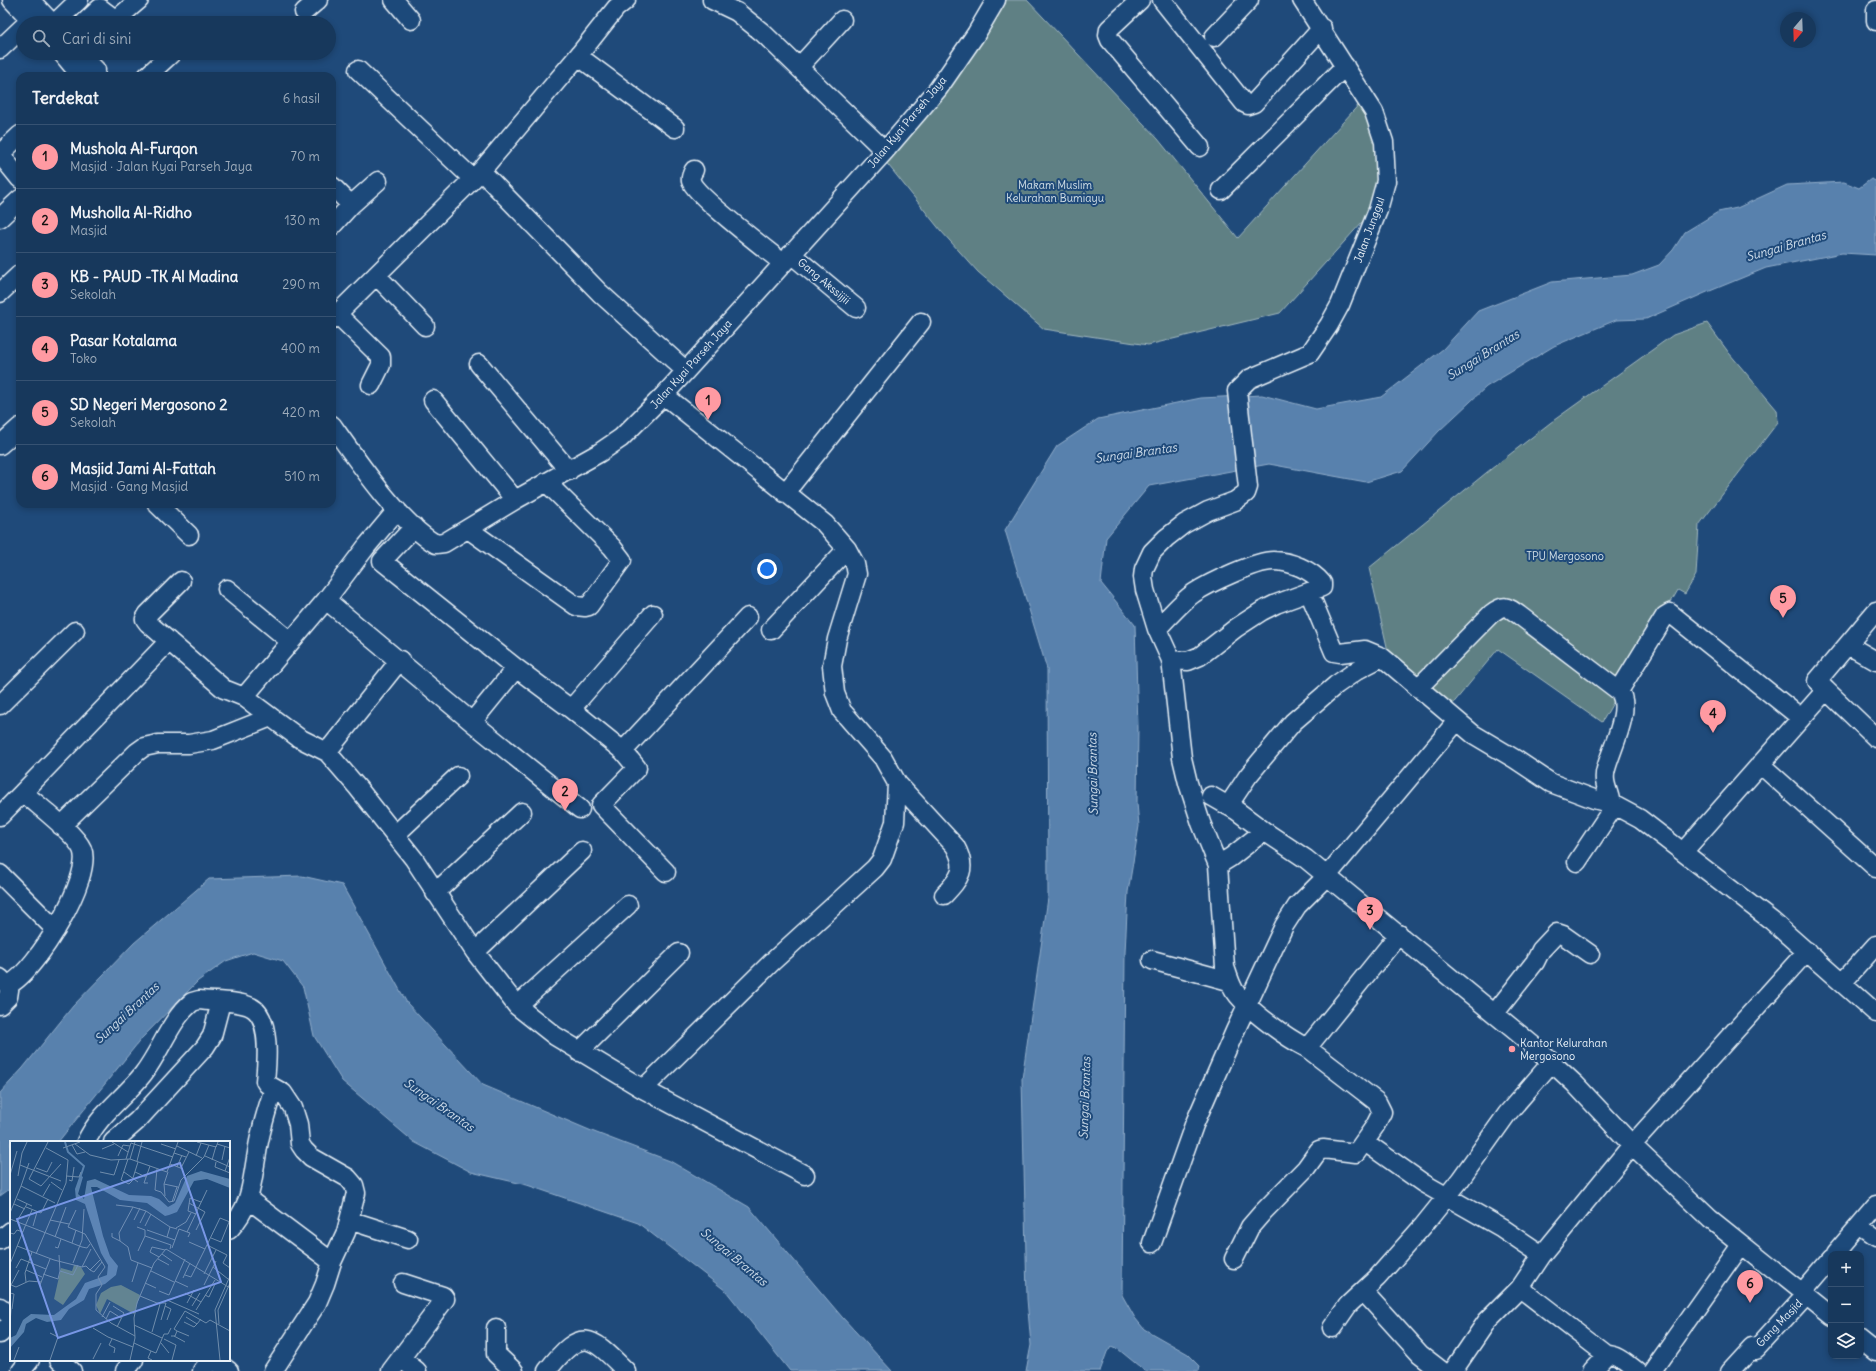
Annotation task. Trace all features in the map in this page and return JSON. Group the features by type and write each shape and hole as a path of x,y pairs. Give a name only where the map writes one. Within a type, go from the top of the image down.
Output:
{"street":[{"path":"12,0 23,16"},
{"path":"30,0 45,16"},
{"path":"62,16 79,0"},
{"path":"120,16 139,0"},
{"path":"304,12 318,0"},
{"path":"394,0 411,20"},
{"path":"712,0 737,12 763,33 885,151"},
{"name":"Jalan Kyai Parseh Jaya","path":"336,430 398,510 414,527 436,544 444,543 514,500 569,470 621,438 664,395 885,151 938,89 980,28 996,0"},
{"path":"1140,0 1109,29 1108,35 1110,40 1200,147"},
{"path":"1162,0 1244,103 1248,105 1254,103 1322,28"},
{"path":"1214,37 1249,0"},
{"name":"Jalan Junggul","path":"1157,629 1145,590 1143,577 1144,569 1152,552 1166,538 1184,524 1208,511 1241,498 1246,493 1248,487 1237,391 1249,379 1310,353 1329,325 1340,305 1378,210 1386,181 1384,142 1374,112 1322,28 1302,0"},
{"path":"336,314 477,175 578,56 616,3"},
{"path":"88,16 96,4 111,16"},
{"path":"1876,10 1876,21"},
{"path":"799,67 842,20"},
{"path":"0,49 16,34"},
{"path":"578,56 675,128"},
{"path":"71,60 88,72"},
{"path":"82,60 88,72"},
{"path":"151,72 164,60"},
{"path":"1221,190 1345,66"},
{"path":"358,70 477,175 600,293 686,371"},
{"path":"16,139 0,154 16,174"},
{"name":"Gang Akssijjii","path":"694,170 690,176 691,182 707,201 856,308"},
{"path":"336,222 351,205 378,181"},
{"path":"336,190 351,205"},
{"path":"0,218 16,203"},
{"path":"376,275 425,326"},
{"path":"0,292 16,278"},
{"path":"336,318 381,357 381,365 371,385"},
{"path":"785,493 921,322"},
{"path":"479,364 569,470"},
{"path":"664,395 785,493 814,513 847,549 855,564 857,574 837,639 832,666 835,693 842,711 883,758 897,783 955,846 962,864 959,878 944,895"},
{"path":"433,400 514,500"},
{"path":"468,529 576,606 589,606 622,560 612,547 546,482"},
{"path":"161,508 189,535"},
{"path":"244,697 326,600 366,547 398,510"},
{"path":"382,560 414,527"},
{"path":"366,547 516,668 572,708 622,751 637,768 601,805 666,872"},
{"path":"771,630 847,549"},
{"path":"1171,660 1188,661 1200,656 1236,628 1262,611 1276,604 1322,587 1322,583 1319,579 1302,568 1285,562 1273,561 1234,573 1194,593 1157,629 1171,660 1182,758 1188,783 1201,823 1218,865 1225,967 1229,981 1235,992 1247,1005 1294,1042 1307,1048 1377,1102 1381,1107 1382,1112 1365,1142 1356,1153 1323,1149 1319,1150 1306,1168 1276,1197 1250,1227 1234,1259"},
{"path":"181,581 146,619 148,623 224,689 244,697 299,738 327,752 414,859 475,952 517,1006 555,1036 643,1090 805,1175"},
{"path":"227,589 290,641"},
{"path":"1309,592 1334,652 1365,650 1382,657 1473,734 1551,783 1612,804 1640,819 1734,890 1876,1013"},
{"path":"326,600 400,660 472,722 580,809"},
{"path":"1418,688 1491,614 1499,607 1504,607 1519,615 1619,691 1624,697 1624,704 1619,728 1605,770 1604,782 1612,804 1611,811 1608,818 1577,862"},
{"path":"1876,611 1817,681 1876,738"},
{"path":"1619,691 1665,616 1670,613 1801,718"},
{"path":"572,708 653,614"},
{"path":"622,751 748,617"},
{"path":"0,705 75,631"},
{"path":"0,816 169,641"},
{"path":"1848,646 1876,661"},
{"path":"1228,806 1248,776 1294,722 1336,685 1359,668 1382,657"},
{"path":"327,752 400,660"},
{"path":"472,722 516,668"},
{"path":"1683,852 1826,690"},
{"path":"61,826 137,752 144,748 158,744 189,744 213,740 271,717"},
{"path":"1152,1243 1194,1125 1284,926 1297,906 1326,877 1457,721"},
{"path":"1760,764 1876,868"},
{"path":"395,835 458,776"},
{"path":"643,1090 772,962 875,868 882,859 895,822 897,783"},
{"path":"0,1005 8,997 5,981 16,981 39,955 62,921 85,857 81,847 61,826 22,792"},
{"path":"1211,796 1306,859 1326,877 1399,934 1494,1013 1575,1084 1632,1145 1710,1219 1828,1314"},
{"path":"435,893 522,812"},
{"path":"1218,865 1231,857 1264,831"},
{"path":"475,952 582,851"},
{"path":"0,874 56,930"},
{"path":"517,1006 628,905"},
{"path":"1494,1013 1535,962 1541,950 1557,933 1563,934 1590,954"},
{"path":"1307,1048 1399,934"},
{"path":"1842,983 1876,945"},
{"path":"1453,1371 1487,1321 1520,1288 1542,1255 1632,1145 1806,951"},
{"path":"579,1052 680,953"},
{"path":"1152,960 1229,981"},
{"path":"87,1141 96,1124 143,1074 169,1033 190,1004 198,1000 221,1002 248,1006 259,1014 266,1038 265,1081 267,1084 283,1093 293,1108 298,1124 300,1144 304,1150 311,1157 348,1178 354,1184 356,1193 340,1247 332,1262 325,1284 316,1303 273,1371"},
{"path":"113,1141 137,1121 205,1047 212,1036 221,1002"},
{"path":"1332,1328 1348,1305 1377,1278 1460,1180 1507,1114 1551,1063"},
{"path":"230,1228 239,1206 253,1184 256,1153 274,1088"},
{"path":"96,1124 111,1141"},
{"path":"1365,1142 1446,1196 1502,1228 1542,1255"},
{"path":"239,1206 332,1262"},
{"path":"1838,1251 1876,1206"},
{"path":"349,1220 408,1239"},
{"path":"1859,1226 1876,1238"},
{"path":"0,1240 10,1232"},
{"path":"1652,1371 1742,1245"},
{"path":"1803,1295 1828,1263"},
{"path":"403,1282 443,1296 445,1299 397,1365 417,1371"},
{"path":"1520,1288 1607,1355 1618,1357 1637,1371"},
{"path":"1363,1291 1420,1354 1442,1371"},
{"name":"Gang Masjid","path":"1730,1371 1752,1347 1756,1350 1803,1295"},
{"path":"0,1307 10,1317"},
{"path":"0,1334 10,1324"},
{"path":"496,1328 496,1354 514,1371"},
{"path":"547,1371 569,1346 581,1340 590,1339 602,1347 626,1371"},
{"path":"1592,1371 1607,1355"},
{"path":"21,1371 29,1361"},
{"path":"60,1361 72,1371"},
{"path":"125,1371 133,1361"},
{"path":"202,1371 210,1361"},
{"path":"215,1361 229,1371"}],"green space":[{"name":"Makam Muslim Kelurahan Bumiayu","path":"1003,0 1027,0 1158,139 1238,238 1363,100 1383,168 1372,211 1280,313 1148,345 1044,329 978,272 941,231 885,161"},
{"name":"TPU Mergosono","path":"1707,323 1729,353 1777,410 1778,422 1699,525 1696,575 1685,594 1678,590 1602,722 1498,649 1451,706 1403,672 1407,666 1388,651 1369,568 1550,423 1673,335"}],"water":[{"name":"Sungai Brantas","path":"1871,179 1876,181 1876,255 1842,253 1766,268 1646,319 1616,320 1554,346 1486,387 1439,431 1402,471 1366,482 1269,464 1149,486 1106,538 1101,583 1135,625 1138,728 1137,803 1139,826 1128,892 1125,953 1122,1295 1135,1318 1144,1329 1188,1354 1200,1366 1199,1371 1145,1371 1118,1349 1111,1346 1107,1352 1100,1371 1026,1371 1031,1345 1027,1299 1022,1079 1048,898 1047,669 1005,530 1057,446 1098,419 1201,398 1262,395 1316,409 1381,397 1443,349 1478,311 1552,282 1632,275 1659,265 1673,250 1685,232 1718,212 1737,208 1787,185 1844,182 1859,188"},
{"name":"Sungai Brantas","path":"302,876 342,885 407,1003 483,1085 594,1132 670,1161 749,1207 842,1317 892,1371 790,1371 726,1291 638,1223 527,1185 471,1172 414,1142 342,1081 314,1036 303,987 283,961 253,952 226,961 198,981 142,1038 59,1141 10,1141 10,1189 0,1196 0,1093 23,1068 73,1006 134,943 209,879"}],"place":[{"name":"Mushola Al-Furqon","path":"708,420"},
{"name":"SD Negeri Mergosono 2","path":"1783,618"},
{"name":"Pasar Kotalama","path":"1713,733"},
{"name":"Musholla Al-Ridho","path":"565,811"},
{"name":"KB - PAUD -TK Al Madina","path":"1370,930"},
{"name":"Kantor Kelurahan Mergosono","path":"1512,1049"},
{"name":"Masjid Jami Al-Fattah","path":"1750,1303"}]}
